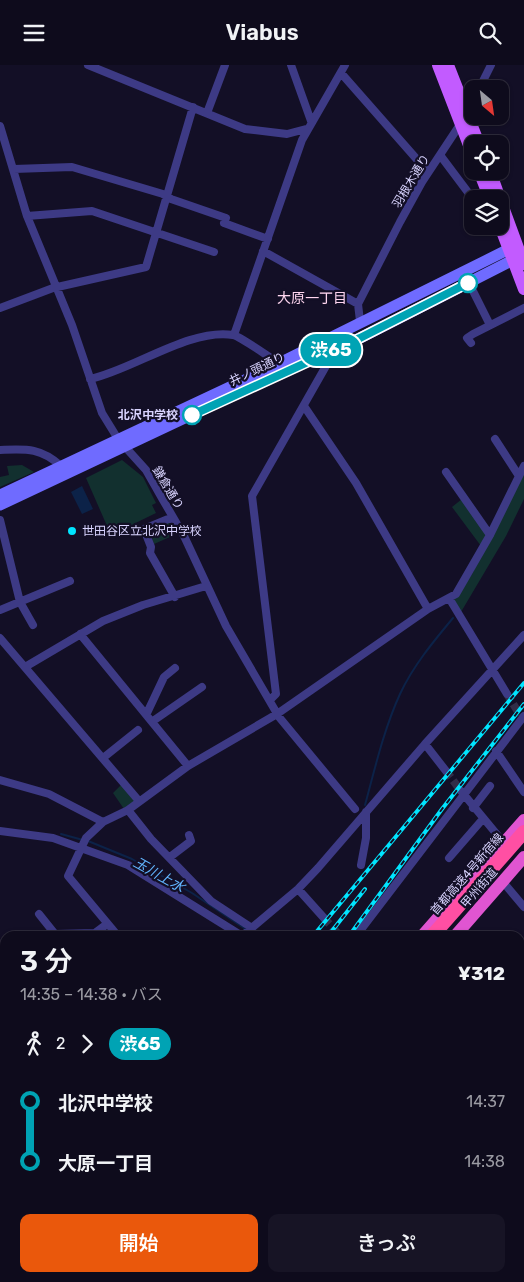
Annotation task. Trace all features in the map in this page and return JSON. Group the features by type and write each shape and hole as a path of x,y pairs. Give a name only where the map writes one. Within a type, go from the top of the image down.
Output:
{"highway":[{"name":"甲州街道","path":"426,931 524,820"},
{"name":"首都高速4号新宿線","path":"436,931 524,832"},
{"name":"首都高速4号新宿線","path":"448,931 524,845"},
{"name":"甲州街道","path":"459,931 524,857"}],"main road":[{"path":"438,65 464,108"},
{"path":"448,65 464,105"},
{"path":"509,226 518,254 524,289"},
{"path":"506,235 518,254"},
{"name":"井ノ頭通り","path":"0,495 60,466 121,443 321,355 453,291 518,254"},
{"name":"井ノ頭通り","path":"0,505 360,321 424,290 518,254"},
{"path":"424,290 450,284 454,286 453,291"}],"street":[{"path":"88,65 245,129 259,132 287,133 306,129"},
{"path":"110,74 113,65"},
{"path":"207,113 225,65"},
{"path":"291,65 311,121"},
{"path":"234,335 306,129 345,65"},
{"path":"484,80 491,65"},
{"path":"341,73 428,172"},
{"path":"1,306 58,287 146,267 193,107"},
{"name":"羽根木通り","path":"358,305 428,172 464,118"},
{"name":"鎌倉通り","path":"0,126 3,143 14,169 27,216 58,287 102,413 121,443 146,470 173,517 226,626 277,714 355,809"},
{"path":"440,155 467,190"},
{"path":"14,169 72,167 167,196 226,218 224,223 268,239"},
{"path":"27,216 92,211 214,252"},
{"path":"263,251 358,305 360,321"},
{"path":"468,283 490,325"},
{"path":"471,343 468,338 524,308"},
{"path":"90,379 200,337 234,335 279,363"},
{"path":"270,700 276,694 251,502 252,496 326,366 321,355"},
{"path":"304,406 356,483 428,609"},
{"path":"495,439 519,476"},
{"path":"0,450 22,448 36,452 60,466"},
{"path":"113,931 68,876 84,843 103,822 128,810 188,766 277,714 428,609 451,602 490,535 524,466"},
{"path":"446,472 490,535"},
{"path":"173,517 144,529 151,547 150,553 175,597"},
{"path":"0,520 20,602 33,625"},
{"path":"0,557 8,555"},
{"path":"0,610 70,581"},
{"path":"16,671 123,612 206,586"},
{"path":"451,602 507,694"},
{"path":"80,634 154,721 188,766"},
{"path":"248,931 298,889 425,744 524,635"},
{"path":"0,638 139,801"},
{"path":"146,713 164,677 174,668"},
{"path":"154,721 202,687"},
{"path":"360,931 462,793 522,718"},
{"path":"103,758 138,730"},
{"path":"425,744 446,771"},
{"path":"496,751 524,792"},
{"path":"0,780 48,795 103,822"},
{"path":"473,808 490,786"},
{"path":"462,793 482,820 504,843"},
{"path":"128,810 211,901 251,928"},
{"path":"361,865 366,839 366,812"},
{"path":"449,858 482,820"},
{"path":"355,825 366,839"},
{"path":"0,831 84,843 128,865 235,931"},
{"path":"170,857 191,841 189,835"},
{"path":"503,882 524,907"},
{"path":"298,889 324,918"},
{"path":"39,914 50,931"},
{"path":"98,931 107,924"}],"green space":[{"path":"122,460 143,477 156,503 152,505 156,513 111,535 86,478"},
{"path":"22,465 34,472 0,487 0,477 9,475 7,466"},
{"path":"524,471 524,499 506,536 461,612 453,601 472,574"},
{"path":"462,499 488,534 481,546 452,507"},
{"path":"172,521 179,533 154,544 149,530"},
{"path":"122,784 135,801 124,809 113,793"}],"water":[{"path":"82,486 93,509 82,514 71,492"}],"waterway":[{"name":"玉川上水","path":"365,805 376,763 400,694 417,664 453,618"},
{"name":"玉川上水","path":"61,834 83,840"},
{"name":"玉川上水","path":"88,841 132,859 192,893 247,930"}],"tunnel":[{"path":"507,694 520,715"},
{"path":"446,771 461,791"},
{"path":"324,918 336,931"}],"railway":[{"path":"317,931 524,683"},
{"path":"353,931 442,809 524,704"},
{"path":"332,931 365,889"}],"bus line":[{"name":"渋65","path":"192,415 280,373 360,338 468,283"}],"place":[{"name":"北沢中学校","path":"192,415"},
{"name":"世田谷区立北沢中学校","path":"72,531"}],"district":[{"name":"大原一丁目","path":"312,298"}]}
